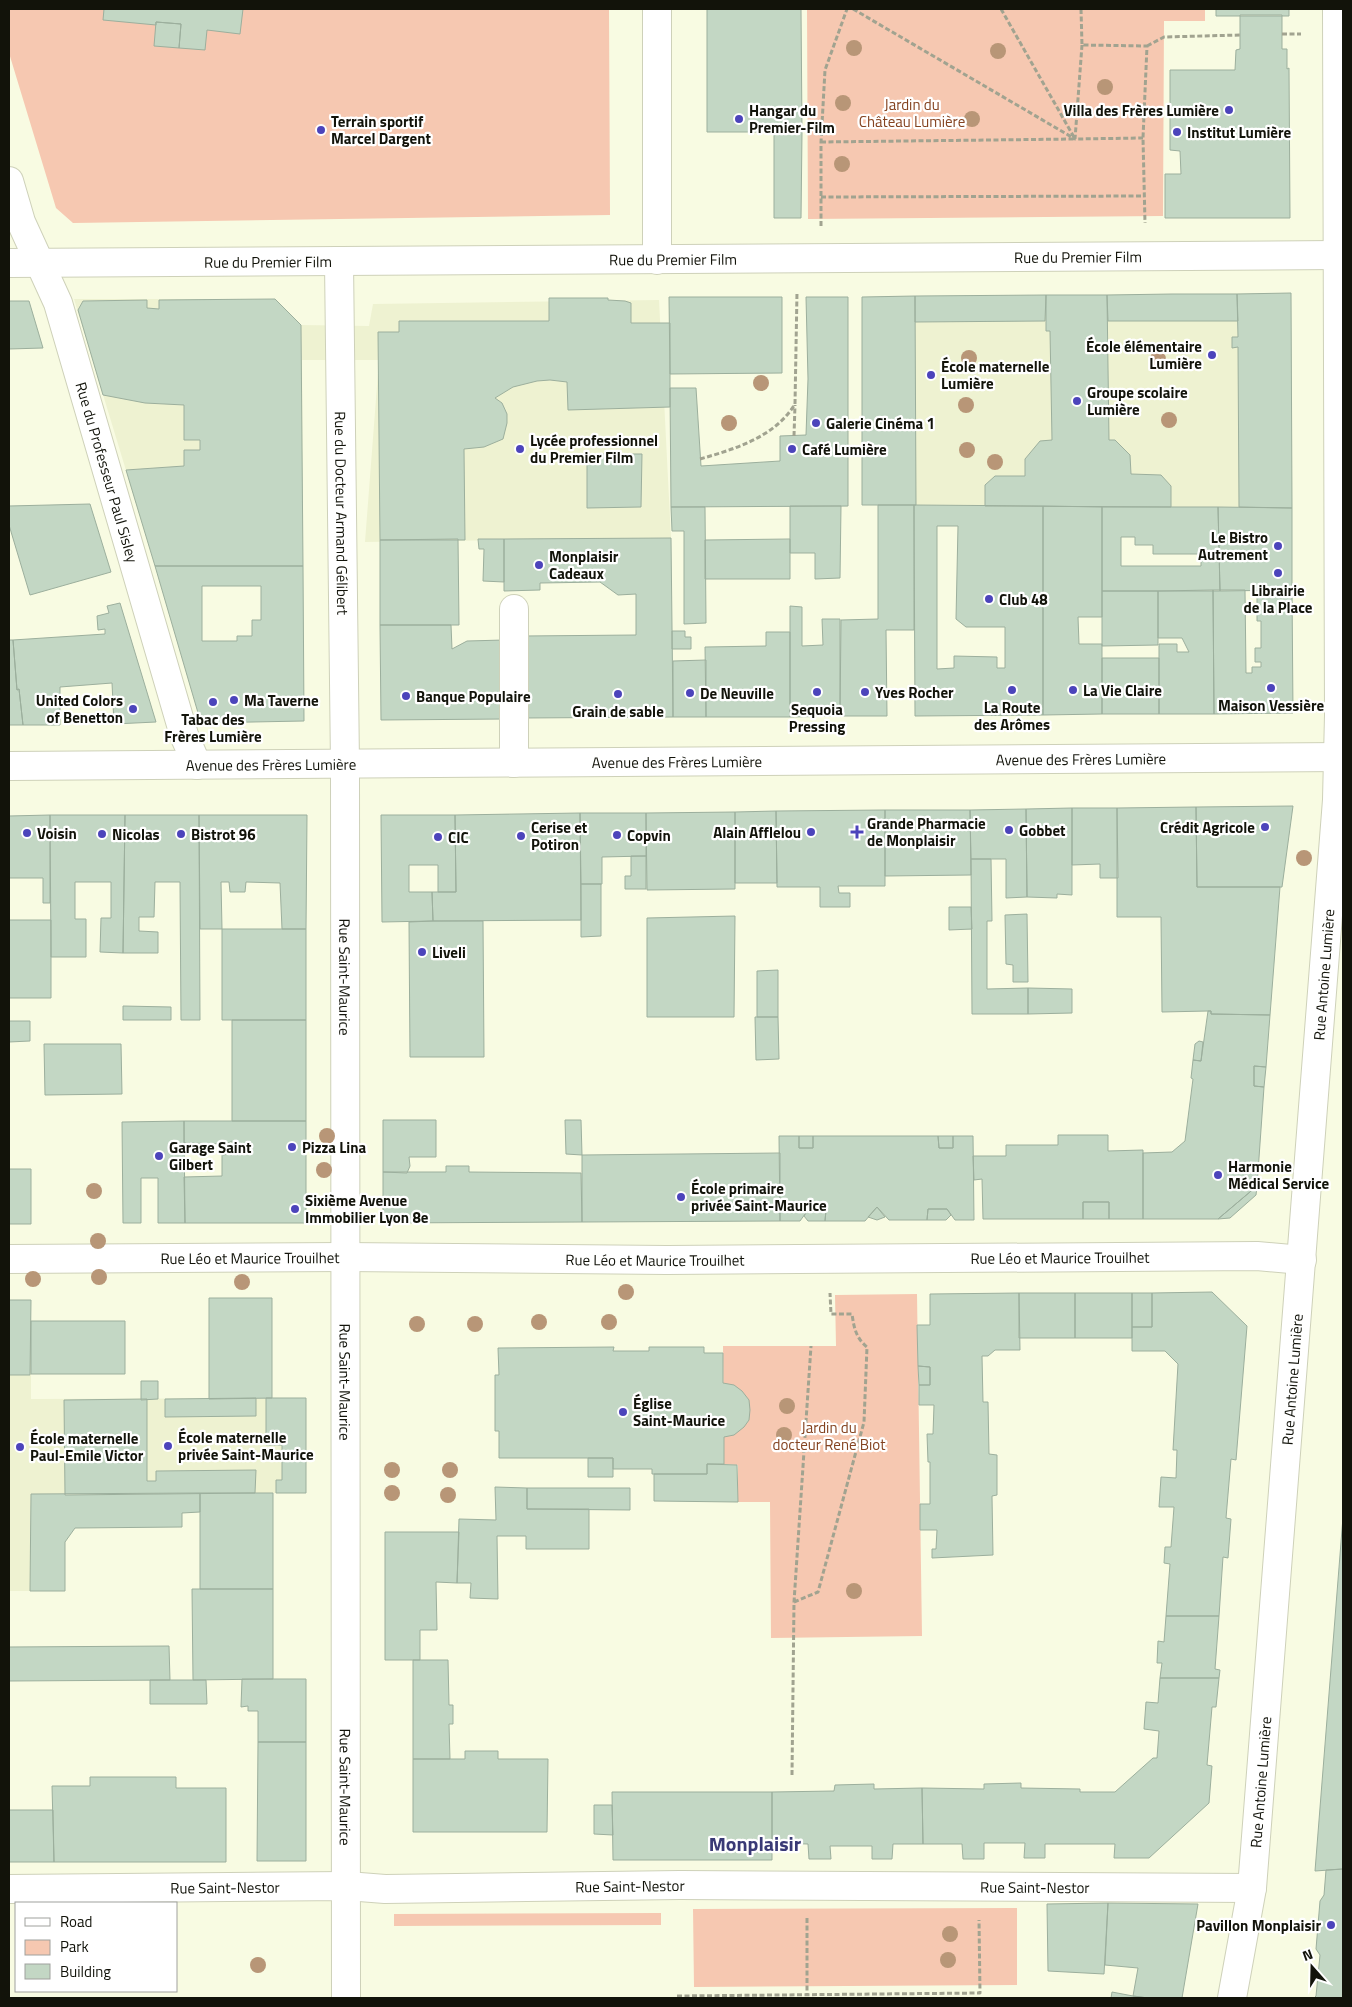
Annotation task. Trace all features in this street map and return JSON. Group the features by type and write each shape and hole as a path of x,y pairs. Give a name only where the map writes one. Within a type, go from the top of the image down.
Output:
{"street":[{"path":"656,9 657,260"},
{"name":"Rue Antoine Lumière","path":"1232,1998 1252,1888 1341,757 1337,9"},
{"name":"Rue du Professeur Paul Sisley","path":"9,181 22,222 58,303 184,735 197,766"},
{"name":"Rue du Premier Film","path":"9,263 1337,255"},
{"name":"Rue du Docteur Armand Gélibert","path":"339,262 345,765"},
{"path":"514,609 514,763"},
{"name":"Avenue des Frères Lumière","path":"9,766 1341,757"},
{"name":"Rue Saint-Maurice","path":"345,765 346,1998"},
{"name":"Rue Léo et Maurice Trouilhet","path":"9,1259 345,1257 676,1260 1257,1256 1302,1260"},
{"name":"Rue Saint-Nestor","path":"9,1889 347,1886 386,1889 680,1885 1252,1888"}],"path":[{"path":"794,436 795,404 808,259 821,197 821,142 825,70 847,9"},
{"path":"853,9 1075,139"},
{"path":"1001,9 1075,139"},
{"path":"1075,139 1082,45 1081,9"},
{"path":"1282,34 1302,34"},
{"path":"1082,45 1147,46 1164,37 1240,35"},
{"path":"1145,226 1142,138 1147,46"},
{"path":"821,142 1142,138"},
{"path":"821,197 1144,196"},
{"path":"700,459 725,452 764,434 789,414 795,404"},
{"path":"794,1602 818,1592 864,1422 867,1347 859,1341 852,1314 831,1314 830,1289"},
{"path":"792,1775 794,1602 812,1346"},
{"path":"807,1911 807,1995"},
{"path":"677,1996 980,1993 979,1919"}],"shaded area":[{"name":"Groupe scolaire Lumière","path":"1291,293 1292,508 862,505 862,297"},
{"name":"Lycée professionnel du Premier Film","path":"74,299 275,299 301,325 369,326 373,304 659,300 671,538 365,542 379,360 302,360 303,566 155,566"},
{"name":"École maternelle privée Saint-Maurice","path":"9,1300 31,1300 31,1399 306,1398 306,1493 31,1494 30,1591 9,1591"}],"green space":[{"name":"Terrain sportif Marcel Dargent","path":"9,9 609,9 610,215 73,223 56,208 9,53"},
{"name":"Jardin du Château Lumière","path":"807,9 1205,9 1205,21 1164,21 1163,216 808,219"},
{"name":"Jardin du docteur René Biot","path":"917,1294 922,1636 771,1638 770,1502 738,1502 738,1465 724,1464 723,1346 836,1346 835,1295"},
{"path":"1017,1908 1017,1985 694,1987 693,1909"},
{"path":"661,1913 661,1925 394,1926 394,1914"}],"building":[{"path":"104,9 243,9 240,34 207,30 205,50 179,48 181,24 156,22 156,25 103,20"},
{"path":"707,9 801,9 802,132 707,132"},
{"path":"1216,9 1289,9 1289,16 1216,16"},
{"name":"Villa des Frères Lumière","path":"1240,15 1282,15 1282,49 1287,49 1287,69 1289,68 1290,218 1165,218 1165,174 1181,174 1180,151 1170,150 1170,70 1235,70 1236,50 1240,49"},
{"path":"156,22 181,24 179,48 154,46"},
{"path":"774,132 802,132 801,218 774,218"},
{"path":"1291,293 1292,508 1239,507 1238,347 1232,348 1232,337 1238,337 1237,294"},
{"path":"1237,294 1238,321 1108,321 1107,295"},
{"path":"1046,295 1107,295 1109,440 1115,440 1130,455 1131,474 1161,475 1171,486 1171,507 985,506 985,485 995,476 1025,476 1025,459 1040,441 1052,440 1050,331 1046,331"},
{"path":"1046,295 1045,321 915,322 915,296"},
{"path":"915,296 916,505 862,505 862,297"},
{"path":"669,297 782,297 782,373 670,374"},
{"path":"806,297 848,297 848,506 671,507 670,388 696,388 701,466 780,461 780,436 806,435 808,379"},
{"path":"549,298 608,298 608,300 625,301 631,303 631,323 670,323 670,407 568,410 567,382 537,381 513,387 495,398 502,403 507,414 503,439 484,447 464,449 465,540 380,540 378,332 399,332 399,321 549,321"},
{"path":"275,299 301,325 303,566 155,566 126,470 184,466 184,450 200,450 200,440 184,440 184,405 145,403 103,395 78,310 83,301 147,300 147,308 159,309 159,300"},
{"path":"9,301 29,301 43,348 9,349"},
{"path":"587,454 642,454 641,507 587,508"},
{"path":"90,504 111,572 30,595 9,525 9,506"},
{"path":"878,505 914,505 914,630 886,630 887,716 840,716 841,620 878,619"},
{"path":"914,505 1043,506 1043,715 915,716","holes":["937,526 958,526 956,619 966,627 1005,627 1005,668 997,668 997,657 954,656 954,668 937,669"]},
{"path":"790,506 841,506 840,578 815,579 815,553 790,553"},
{"path":"1043,506 1102,507 1102,617 1078,617 1079,644 1102,644 1102,714 1043,715"},
{"path":"671,507 705,507 706,623 684,624 684,531 672,531"},
{"path":"1102,507 1218,507 1220,591 1102,591","holes":["1121,537 1135,537 1135,545 1153,545 1153,554 1201,554 1201,566 1121,566"]},
{"path":"1218,507 1292,508 1292,590 1220,591"},
{"path":"671,538 673,717 524,718 524,636 636,635 636,594 618,595 600,582 540,583 540,590 504,591 504,539"},
{"path":"458,539 459,625 380,625 380,540"},
{"path":"478,539 504,539 504,582 483,581 484,549 479,549"},
{"path":"790,539 790,579 705,579 705,540"},
{"path":"155,566 303,566 304,721 201,723","holes":["202,586 261,586 261,620 252,620 252,636 237,636 237,641 202,641"]},
{"path":"1213,590 1245,590 1246,673 1252,673 1252,667 1261,667 1261,662 1255,662 1255,648 1261,648 1261,621 1257,621 1257,590 1292,590 1293,713 1214,714"},
{"path":"1213,590 1214,714 1159,714 1159,644 1177,644 1177,652 1189,652 1182,638 1158,638 1158,591"},
{"path":"1102,591 1158,591 1158,645 1102,646"},
{"path":"120,603 156,722 114,724 112,683 60,687 60,725 23,725 19,689 17,690 13,640 105,634 105,629 98,630 97,616 109,613 107,606"},
{"path":"790,606 802,607 802,646 823,645 822,619 840,619 840,716 790,717"},
{"path":"380,625 451,625 452,649 467,641 504,640 504,719 381,720"},
{"path":"672,631 685,631 685,637 691,637 691,649 672,649"},
{"path":"766,632 790,632 790,717 706,717 705,647 766,646"},
{"path":"9,640 13,640 17,690 19,689 23,725 9,725"},
{"path":"1102,658 1159,658 1159,714 1102,714"},
{"path":"706,660 706,717 673,717 673,661"},
{"path":"1293,806 1282,887 1197,887 1196,807"},
{"path":"1196,807 1197,887 1280,887 1270,1015 1211,1014 1211,1011 1162,1012 1161,917 1117,917 1117,808"},
{"path":"1072,808 1117,808 1118,878 1100,878 1100,864 1072,865"},
{"path":"1072,808 1072,895 1057,894 1057,898 1027,897 1026,809"},
{"path":"1026,809 1027,897 1006,898 1006,859 971,859 970,810"},
{"path":"885,810 970,810 971,875 885,876"},
{"path":"885,810 885,886 838,886 839,893 850,893 850,907 820,907 820,887 777,887 776,811"},
{"path":"776,811 777,883 735,883 735,812"},
{"path":"735,812 735,889 647,890 646,813"},
{"path":"580,813 581,920 433,921 432,892 456,892 455,815"},
{"path":"580,813 646,813 646,856 602,857 602,884 581,884"},
{"path":"50,815 125,815 123,953 100,952 101,918 111,918 111,882 75,882 75,919 86,919 86,957 51,957"},
{"path":"50,815 50,903 43,903 43,878 9,878 9,816"},
{"path":"125,815 199,815 200,1020 181,1020 180,882 155,882 154,917 139,917 139,931 158,932 158,953 123,953"},
{"path":"199,815 307,815 306,929 282,929 280,883 246,882 245,892 230,892 229,882 221,882 222,929 200,929"},
{"path":"381,815 455,815 456,892 438,892 438,865 409,865 409,892 432,892 433,921 382,922"},
{"path":"631,856 646,856 646,889 625,889 625,876 631,876"},
{"path":"971,859 991,859 992,921 987,921 987,989 1028,988 1028,1014 972,1014"},
{"path":"581,884 601,884 601,936 581,937"},
{"path":"949,907 971,907 972,929 949,930"},
{"path":"1027,914 1028,982 1013,982 1013,965 1006,964 1005,915"},
{"path":"735,916 734,1017 647,1017 647,918"},
{"path":"9,920 51,920 51,998 9,998"},
{"path":"483,921 484,1057 410,1057 409,922"},
{"path":"222,929 306,929 306,1020 222,1020"},
{"path":"778,970 778,1017 757,1017 757,971"},
{"path":"1028,988 1072,989 1072,1013 1028,1014"},
{"path":"123,1006 171,1007 171,1020 123,1020"},
{"path":"1208,1011 1211,1011 1211,1014 1270,1015 1266,1067 1254,1066 1254,1086 1264,1087 1257,1186 1218,1219 1143,1219 1143,1153 1172,1152 1185,1141 1193,1079 1191,1078 1193,1060 1201,1061"},
{"path":"755,1017 778,1017 779,1059 756,1060"},
{"path":"232,1020 306,1020 306,1121 232,1121"},
{"path":"9,1021 30,1021 30,1041 9,1042"},
{"path":"1199,1041 1203,1042 1201,1061 1193,1060 1195,1044"},
{"path":"44,1044 121,1044 122,1094 45,1095"},
{"path":"1254,1066 1266,1067 1264,1087 1254,1086"},
{"path":"383,1120 436,1120 436,1157 409,1157 410,1166 407,1173 383,1172"},
{"path":"565,1120 581,1120 582,1155 566,1154"},
{"path":"184,1121 306,1121 306,1223 185,1223 184,1177 222,1176 222,1155 232,1154 232,1141 226,1144 184,1143"},
{"path":"184,1121 185,1223 158,1223 158,1178 141,1178 141,1223 123,1223 122,1122"},
{"path":"1058,1135 1108,1135 1108,1151 1143,1150 1143,1219 1109,1219 1109,1202 1083,1202 1083,1219 983,1219 982,1179 974,1180 973,1156 1006,1156 1006,1145 1058,1145"},
{"path":"779,1136 799,1136 799,1148 813,1148 813,1136 938,1136 939,1148 953,1148 953,1136 973,1136 974,1220 955,1220 947,1209 928,1209 927,1220 889,1220 877,1207 865,1221 825,1221 826,1210 808,1210 800,1221 780,1221"},
{"path":"799,1136 813,1136 813,1148 799,1148"},
{"path":"938,1136 953,1136 953,1148 939,1148"},
{"name":"École primaire privée Saint-Maurice","path":"780,1153 780,1221 582,1222 582,1155"},
{"path":"446,1166 469,1166 469,1172 581,1173 582,1222 383,1223 383,1172 446,1172"},
{"path":"9,1169 31,1169 31,1224 9,1224"},
{"path":"1257,1186 1256,1195 1230,1218 1218,1219"},
{"path":"1083,1202 1109,1202 1109,1219 1083,1219"},
{"path":"877,1207 885,1217 877,1220 868,1217"},
{"path":"928,1209 947,1209 951,1215 946,1220 927,1220"},
{"path":"808,1210 826,1210 825,1221 808,1221 804,1216"},
{"path":"1212,1292 1247,1326 1236,1460 1231,1459 1226,1518 1231,1519 1228,1558 1223,1557 1219,1616 1166,1616 1170,1564 1164,1563 1165,1547 1171,1547 1174,1507 1159,1507 1161,1477 1176,1478 1177,1450 1173,1450 1178,1364 1165,1351 1132,1351 1132,1327 1152,1327 1152,1293"},
{"path":"1019,1293 1020,1350 995,1350 988,1356 982,1356 983,1402 988,1402 989,1454 997,1455 997,1495 992,1496 993,1555 932,1558 932,1549 936,1549 937,1530 920,1530 920,1504 930,1504 930,1462 928,1462 927,1434 933,1434 934,1405 919,1405 919,1385 930,1385 930,1367 918,1366 917,1325 930,1325 930,1294"},
{"path":"1019,1293 1075,1293 1075,1338 1019,1338"},
{"path":"1075,1293 1132,1293 1132,1338 1075,1338"},
{"path":"1132,1293 1152,1293 1152,1327 1132,1327"},
{"path":"209,1298 272,1298 272,1398 209,1399"},
{"path":"9,1300 31,1300 30,1375 9,1375"},
{"path":"31,1321 125,1321 125,1374 31,1374"},
{"name":"Église Saint-Maurice","path":"614,1347 613,1351 649,1351 649,1347 704,1347 704,1353 723,1353 723,1383 734,1385 742,1391 749,1400 750,1410 749,1420 744,1427 734,1435 724,1437 724,1464 707,1464 707,1474 652,1474 652,1469 613,1469 613,1458 499,1458 499,1431 495,1431 495,1375 499,1375 498,1348"},
{"path":"918,1366 930,1367 930,1385 919,1385"},
{"path":"141,1381 158,1381 158,1399 141,1400"},
{"path":"256,1398 256,1416 165,1417 165,1399"},
{"path":"266,1398 306,1398 306,1493 276,1493 276,1480 282,1480 282,1445 266,1445"},
{"path":"147,1399 147,1481 156,1481 156,1471 256,1470 255,1493 65,1495 64,1400"},
{"path":"588,1458 613,1458 613,1477 588,1477"},
{"path":"707,1464 737,1465 738,1502 654,1501 654,1474 707,1474"},
{"path":"495,1487 527,1488 527,1509 589,1509 589,1549 526,1549 526,1536 497,1536 498,1599 470,1598 471,1583 457,1583 459,1519 496,1520"},
{"path":"527,1488 630,1488 630,1510 527,1509"},
{"path":"200,1493 273,1493 273,1589 200,1589"},
{"path":"200,1493 200,1512 182,1513 182,1527 75,1528 65,1542 65,1591 30,1591 31,1494"},
{"path":"1343,1517 1343,1869 1315,1871"},
{"path":"385,1532 459,1532 457,1583 436,1582 437,1630 420,1630 420,1660 385,1660"},
{"path":"192,1589 273,1589 273,1679 193,1680"},
{"path":"1166,1616 1219,1616 1215,1669 1220,1670 1219,1678 1160,1678 1162,1663 1157,1663 1158,1641 1164,1642"},
{"path":"169,1646 170,1680 9,1681 9,1647"},
{"path":"413,1660 448,1660 449,1705 453,1705 453,1724 449,1724 450,1759 413,1759"},
{"path":"1160,1678 1219,1678 1216,1707 1212,1707 1207,1765 1212,1766 1209,1803 1149,1858 1114,1858 1115,1844 1045,1844 1045,1858 1024,1858 1025,1843 984,1843 984,1859 963,1859 962,1844 923,1844 922,1788 984,1789 984,1784 1021,1783 1021,1788 1080,1789 1080,1792 1115,1792 1153,1758 1157,1758 1159,1731 1144,1729 1146,1702 1158,1703"},
{"path":"242,1679 306,1679 306,1742 258,1742 258,1711 248,1711 248,1706 241,1707"},
{"path":"150,1680 206,1680 207,1704 150,1704"},
{"path":"258,1742 306,1742 306,1861 257,1861"},
{"path":"465,1751 498,1751 498,1759 548,1759 547,1832 413,1832 413,1759 465,1759"},
{"path":"90,1777 176,1777 176,1788 226,1788 226,1862 54,1862 52,1786 90,1786"},
{"path":"874,1784 874,1789 922,1788 923,1844 893,1844 892,1859 872,1859 872,1846 830,1846 831,1859 809,1859 808,1844 772,1843 772,1792 834,1791 835,1785"},
{"path":"612,1792 772,1792 772,1860 613,1860"},
{"path":"594,1805 612,1805 613,1835 594,1834"},
{"path":"9,1810 53,1810 54,1862 9,1862"},
{"name":"Pavillon Monplaisir","path":"1343,1869 1343,1998 1314,1998 1316,1996 1320,1955 1316,1949 1320,1901 1324,1895 1326,1870"},
{"path":"1108,1903 1104,1974 1048,1971 1047,1904"},
{"path":"1108,1903 1198,1904 1182,1998 1133,1996 1138,1968 1105,1965"},
{"path":"1112,1992 1133,1996 1148,1998 1111,1998"}],"place":[{"name":"Villa des Frères Lumière","path":"1229,110"},
{"name":"Hangar du Premier-Film","path":"739,119"},
{"name":"Terrain sportif Marcel Dargent","path":"321,130"},
{"name":"Institut Lumière","path":"1177,132"},
{"name":"École élémentaire Lumière","path":"1212,355"},
{"name":"École maternelle Lumière","path":"931,375"},
{"name":"Groupe scolaire Lumière","path":"1077,401"},
{"name":"Galerie Cinéma 1","path":"816,423"},
{"name":"Lycée professionnel du Premier Film","path":"520,449"},
{"name":"Café Lumière","path":"792,449"},
{"name":"Le Bistro Autrement","path":"1278,546"},
{"name":"Monplaisir Cadeaux","path":"539,565"},
{"name":"Librairie de la Place","path":"1278,573"},
{"name":"Club 48","path":"989,599"},
{"name":"Maison Vessière","path":"1271,688"},
{"name":"La Route des Arômes","path":"1012,690"},
{"name":"La Vie Claire","path":"1073,690"},
{"name":"Sequoia Pressing","path":"817,692"},
{"name":"Yves Rocher","path":"865,692"},
{"name":"De Neuville","path":"690,693"},
{"name":"Grain de sable","path":"618,694"},
{"name":"Banque Populaire","path":"406,696"},
{"name":"Ma Taverne","path":"234,700"},
{"name":"Tabac des Frères Lumière","path":"213,702"},
{"name":"United Colors of Benetton","path":"133,709"},
{"name":"Crédit Agricole","path":"1265,827"},
{"name":"Gobbet","path":"1009,830"},
{"name":"Alain Afflelou","path":"811,832"},
{"name":"Grande Pharmacie de Monplaisir","path":"857,832"},
{"name":"Voisin","path":"27,833"},
{"name":"Nicolas","path":"102,834"},
{"name":"Bistrot 96","path":"181,834"},
{"name":"Copvin","path":"617,835"},
{"name":"Cerise et Potiron","path":"521,836"},
{"name":"CIC","path":"438,837"},
{"name":"Liveli","path":"422,952"},
{"name":"Pizza Lina","path":"292,1147"},
{"name":"Garage Saint Gilbert","path":"159,1156"},
{"name":"Harmonie Médical Service","path":"1218,1175"},
{"name":"École primaire privée Saint-Maurice","path":"681,1197"},
{"name":"Sixième Avenue Immobilier Lyon 8e","path":"295,1209"},
{"name":"Église Saint-Maurice","path":"623,1412"},
{"name":"École maternelle privée Saint-Maurice","path":"168,1446"},
{"name":"École maternelle Paul-Emile Victor","path":"20,1447"},
{"name":"Pavillon Monplaisir","path":"1331,1925"}],"district":[{"name":"Monplaisir","path":"755,1843"}]}
